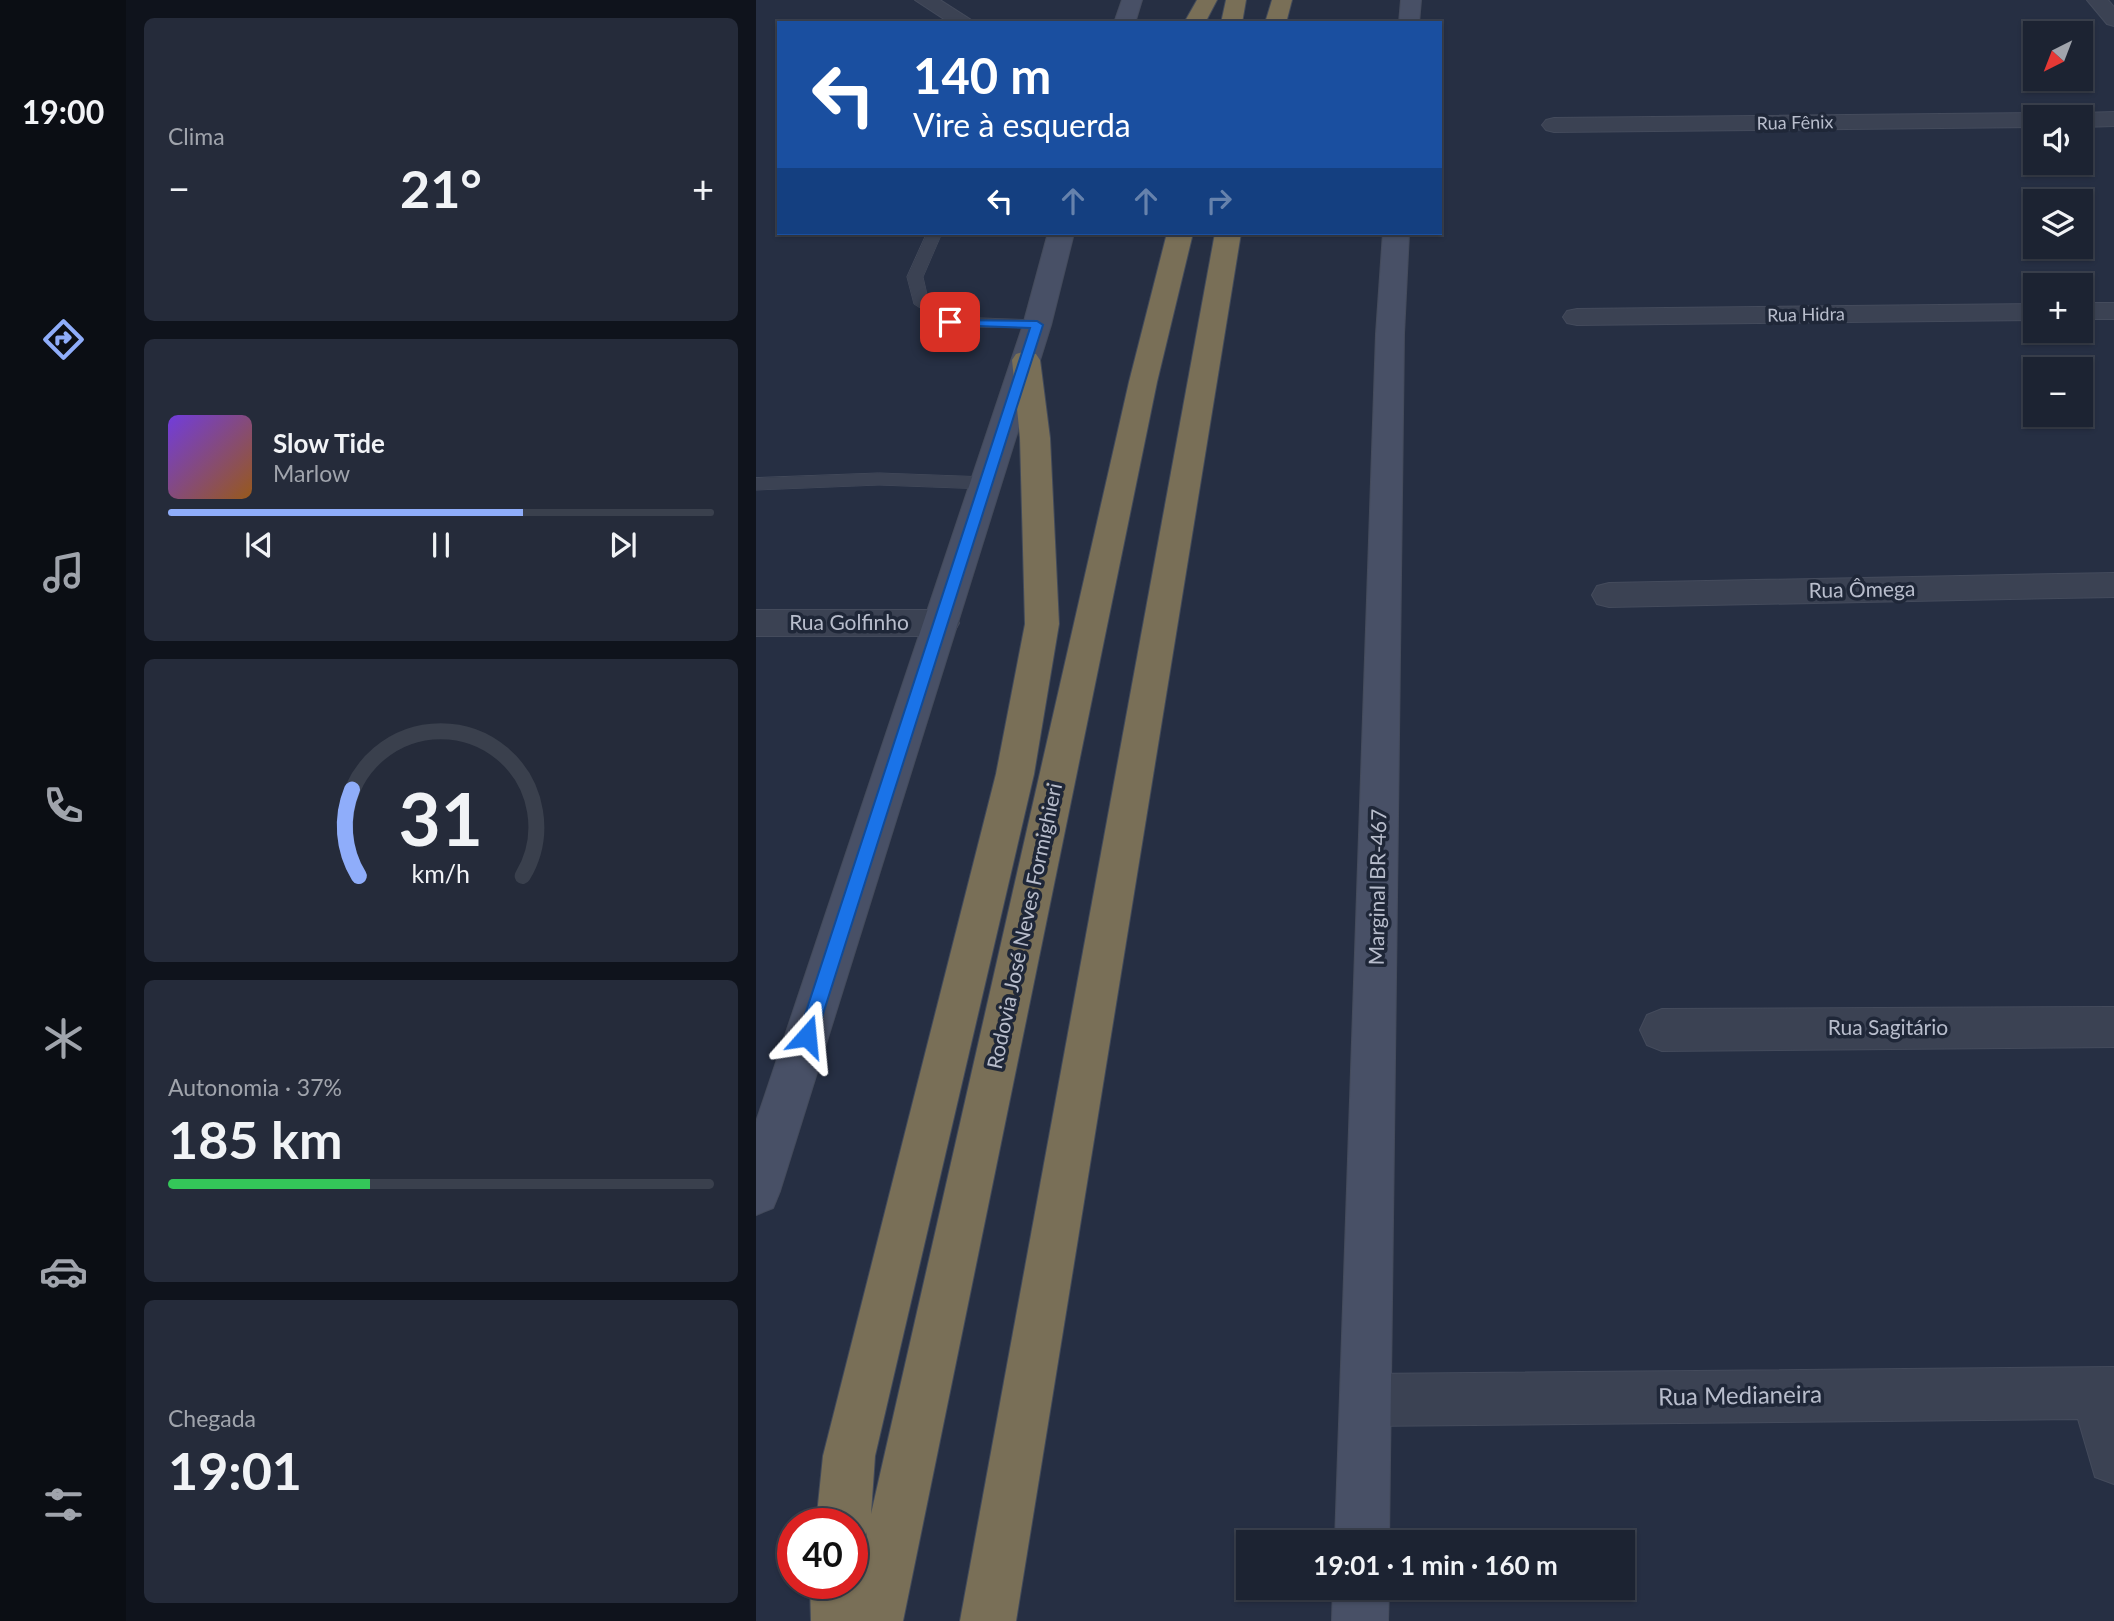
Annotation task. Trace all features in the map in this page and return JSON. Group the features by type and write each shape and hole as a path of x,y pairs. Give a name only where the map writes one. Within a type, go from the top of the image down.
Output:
{"highway":[{"path":"1195,21 1207,0"},
{"path":"1231,21 1236,0"},
{"path":"1264,21 1269,0"},
{"path":"1276,21 1282,0"},
{"name":"Rodovia José Neves Formighieri","path":"875,1621 1143,382 1180,235"},
{"path":"988,1621 1228,235"},
{"path":"844,1508 849,1456 1015,774 1042,624 1031,343"},
{"path":"838,1599 839,1621"}],"street":[{"path":"925,0 962,21"},
{"path":"1125,21 1132,0"},
{"path":"1409,21 1411,0"},
{"path":"2097,0 2114,20"},
{"name":"Rua Fênix","path":"1554,125 2023,120"},
{"path":"2093,120 2114,120"},
{"path":"756,1191 943,623 1031,343 1060,235"},
{"name":"Marginal BR-467","path":"1362,1530 1390,334 1396,235"},
{"path":"2093,311 2114,311"},
{"name":"Rua Hidra","path":"1577,317 2023,312"},
{"name":"Rua Ômega","path":"1609,595 2114,585"},
{"name":"Rua Golfinho","path":"756,622 943,623"},
{"name":"Rua Sagitário","path":"1662,1030 2114,1027"},
{"path":"2105,1393 2114,1458"},
{"name":"Rua Medianeira","path":"1367,1400 2105,1393"},
{"path":"1360,1621 1361,1600"}],"lane":[{"path":"933,235 915,277 920,301 950,322 1031,343"},
{"path":"756,484 880,479 986,483"}],"route":[{"path":"807,1036 943,623 1037,325 950,322"}]}
